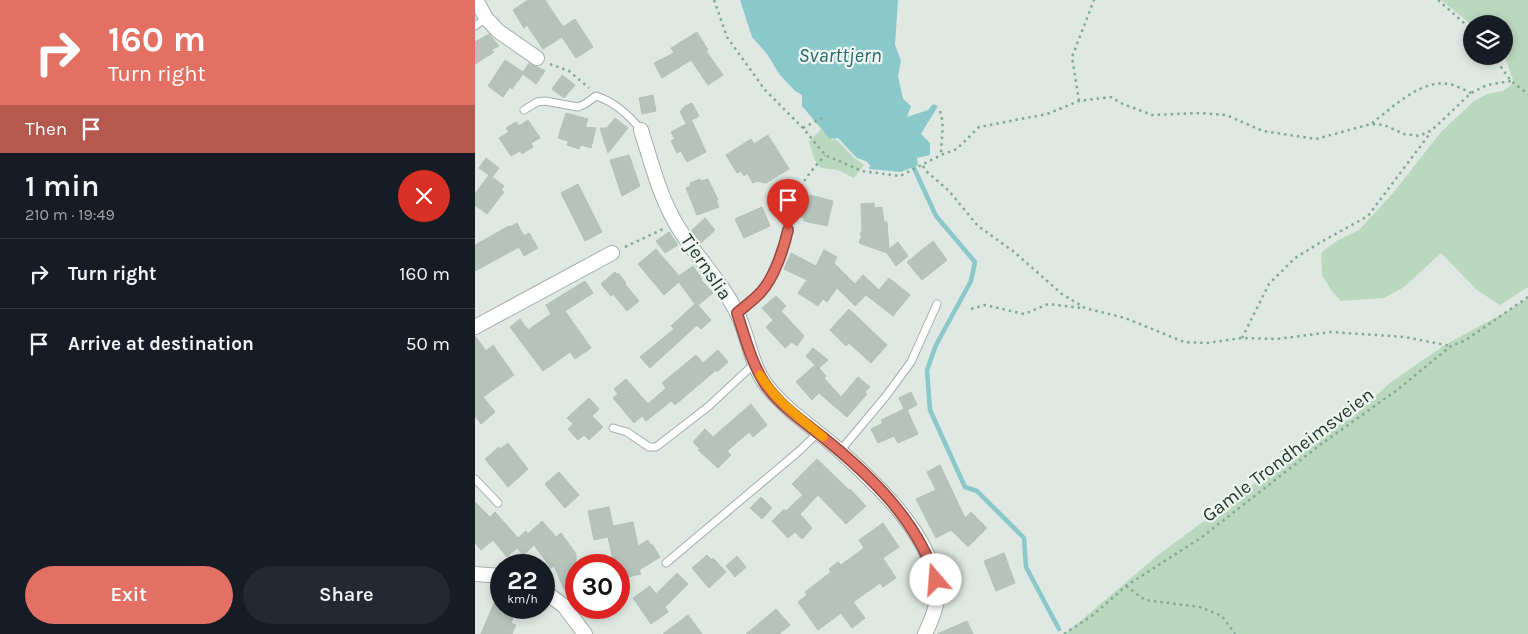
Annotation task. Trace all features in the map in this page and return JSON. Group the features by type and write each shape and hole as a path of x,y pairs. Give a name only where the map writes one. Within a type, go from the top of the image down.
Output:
{"street":[{"path":"476,0 481,22 499,31 537,58"},
{"name":"Tjernslia","path":"641,130 660,188 675,222 716,279 737,313 754,364 766,385 784,405 840,451 888,498 918,538 930,561 936,580 937,599 933,618 925,634"},
{"path":"475,327 612,253"},
{"path":"475,574 490,575"},
{"path":"555,599 564,606 585,634"}],"lane":[{"path":"524,110 537,102 545,101 578,107 597,96 616,106 633,120 641,130"},
{"path":"737,313 761,292 770,279 786,240 789,220"},
{"path":"840,451 886,396 911,362 937,304"},
{"path":"613,428 627,432 649,447 656,447 709,406 754,364"},
{"path":"666,563 818,433"},
{"path":"475,479 498,503"}],"path":[{"path":"714,0 727,37 765,90 803,128 825,156 862,171 900,176 957,149 979,127 1047,114 1079,101 1111,97 1123,104 1152,115 1226,115 1263,131 1316,139 1371,124 1384,125 1404,134 1419,136 1432,130"},
{"path":"1079,101 1072,58 1094,0"},
{"path":"1438,0 1463,22"},
{"path":"537,58 569,72 597,96"},
{"path":"1499,65 1511,81 1528,94"},
{"path":"1242,338 1269,284 1295,258 1369,216 1432,130 1471,93 1487,86 1511,81"},
{"path":"1371,124 1410,94 1424,87 1448,84 1471,93"},
{"path":"941,112 944,121 941,135 941,155"},
{"path":"803,128 822,118"},
{"path":"789,220 802,182 825,156"},
{"path":"923,165 925,170 949,191 978,226 1013,251 1062,294 1085,308"},
{"path":"612,253 675,222"},
{"name":"Gamle Trondheimsveien","path":"1064,634 1093,615 1126,586 1202,537 1320,445 1397,390 1451,346 1466,340 1528,299"},
{"path":"971,309 985,305 1024,314 1048,304 1085,308 1125,318 1184,342 1207,343 1242,338 1277,339 1331,332 1405,337 1451,346"},
{"path":"1126,586 1145,600 1200,607 1222,616 1235,634"}],"green space":[{"path":"1441,0 1528,0 1528,287 1500,305 1477,290 1441,253 1404,287 1384,298 1341,301 1331,290 1322,275 1322,252 1338,240 1359,230 1393,193 1441,132 1473,102 1487,94 1503,91 1514,83 1508,65 1513,65 1513,15 1463,15 1463,18"},
{"path":"821,129 832,140 836,139 854,158 864,165 854,178 838,170 821,168 815,161 809,142"},
{"path":"1528,298 1528,634 1065,634 1157,556 1314,439 1353,417 1391,382 1445,345"}],"water":[{"name":"Svarttjern","path":"740,0 898,0 895,45 901,61 898,76 903,99 911,106 907,117 928,110 933,104 938,106 921,134 930,143 930,155 917,158 918,165 901,172 869,169 870,165 866,161 857,158 838,138 830,139 802,106 802,95 795,91 780,75 767,54 752,37"}],"building":[{"path":"528,0 545,0 563,27 575,19 593,47 576,58 562,37 543,49 527,25 524,28 513,10"},
{"path":"697,32 708,50 706,51 723,75 708,85 691,60 662,78 654,63 674,53 671,48"},
{"path":"489,34 499,46 491,50 494,52 475,64 475,42"},
{"path":"505,60 523,72 529,63 545,71 536,84 523,74 512,89 510,87 503,97 488,86"},
{"path":"562,75 575,85 564,98 552,89"},
{"path":"653,95 656,111 642,114 639,98"},
{"path":"692,103 699,116 686,123 680,112 685,106"},
{"path":"566,113 588,119 585,127 596,128 591,148 581,145 579,149 567,145 568,141 558,138"},
{"path":"615,118 628,128 608,153 600,128 607,128"},
{"path":"528,120 540,138 531,143 533,147 522,154 520,151 511,156 499,138 509,132 506,128 516,122 519,126"},
{"path":"692,121 706,152 687,162 681,151 677,153 671,141 675,139 671,132"},
{"path":"768,135 789,169 766,183 757,181 753,183 747,173 744,176 741,171 737,173 726,155 751,139 754,144"},
{"path":"629,155 640,186 622,196 610,160"},
{"path":"486,158 499,168 492,177 504,186 501,190 504,192 487,214 475,205 475,194 489,175 479,168"},
{"path":"700,179 701,181 708,179 718,200 716,200 719,207 697,215 686,188 691,186 690,183"},
{"path":"578,184 602,232 585,241 561,193"},
{"path":"774,188 787,191 786,200 808,203 810,195 833,201 827,226 804,221 804,218 769,210"},
{"path":"874,203 874,208 882,207 884,222 887,222 889,249 898,242 908,256 896,266 887,253 859,243 862,235 860,235 862,230 861,204"},
{"path":"762,207 770,226 744,238 735,219"},
{"path":"705,218 715,230 701,243 691,231"},
{"path":"517,223 524,236 529,233 538,248 524,256 519,247 475,271 475,245"},
{"path":"669,232 678,245 665,253 656,241"},
{"path":"933,241 947,260 922,280 907,262"},
{"path":"656,249 679,276 693,266 701,280 713,293 698,305 711,320 701,329 697,325 650,368 640,357 674,329 671,326 695,304 679,282 664,295 638,264"},
{"path":"824,250 837,257 834,263 855,284 863,275 879,290 889,278 910,295 893,316 866,295 855,306 837,288 827,302 823,299 818,306 798,293 807,280 784,269 791,253 816,266"},
{"path":"615,272 617,275 618,273 639,301 627,311 613,294 611,296 601,284"},
{"path":"585,281 593,293 565,311 591,348 575,359 570,352 543,371 510,327 520,319 528,330 551,314 546,305"},
{"path":"776,296 786,306 781,311 804,336 797,346 792,342 785,348 766,327 773,320 762,308"},
{"path":"849,309 887,345 871,363 849,343 846,346 830,330"},
{"path":"475,336 486,351 493,345 514,375 483,397 495,412 481,424 475,416"},
{"path":"813,348 828,360 819,368 826,376 824,378 841,397 858,377 870,387 865,392 867,394 847,417 819,393 812,400 796,382 815,365 806,356"},
{"path":"718,350 728,362 675,405 671,401 646,421 642,416 634,423 613,398 618,394 614,389 626,379 648,404 666,388 662,383 696,355 703,363"},
{"path":"911,392 917,405 907,410 918,434 898,443 894,436 878,443 871,429 883,423 881,420 904,409 899,398"},
{"path":"589,398 599,409 592,416 603,427 589,440 584,435 578,440 568,429 573,424 567,418"},
{"path":"751,404 767,425 753,437 749,432 727,451 731,455 718,468 698,450 700,449 693,442 705,429 713,437"},
{"path":"508,443 528,469 508,487 485,459 499,447 500,449"},
{"path":"817,459 866,506 846,524 818,495 800,514 812,528 802,539 795,532 788,538 772,521 803,495 792,484"},
{"path":"940,465 965,518 971,512 987,528 968,547 951,530 936,538 916,499 936,490 927,472"},
{"path":"559,472 579,495 565,508 545,484"},
{"path":"761,497 772,508 762,519 750,508"},
{"path":"475,502 490,517 495,512 518,538 526,531 528,534 542,521 556,537 561,533 576,554 565,554 565,591 555,568 555,554 541,554 534,545 524,554 517,548 510,554 505,554 493,540 481,550 475,543"},
{"path":"609,507 613,526 633,522 638,546 648,540 660,557 639,570 641,574 630,576 630,554 612,554 608,537 594,540 588,511"},
{"path":"883,523 899,547 883,558 896,578 883,587 880,583 853,602 865,618 852,628 841,613 818,630 798,602 807,595 805,592 831,572 829,569 838,562 841,565 864,548 859,540"},
{"path":"1004,553 1015,583 996,591 984,561"},
{"path":"707,555 712,560 713,558 726,572 709,588 692,568"},
{"path":"737,556 746,567 735,577 726,566"},
{"path":"677,573 688,584 665,607 668,612 651,624 633,598 650,586 656,594"},
{"path":"776,609 790,625 779,634 746,634"},
{"path":"490,613 490,619 513,619 511,623 516,625 512,634 481,634"},
{"path":"688,615 702,634 663,634"},
{"path":"967,621 973,634 937,634"}],"waterway":[{"path":"913,166 936,216 975,262 971,281 936,345 927,370 930,410 965,487 977,491 1024,538 1026,567 1059,629"}],"slow traffic":[{"path":"760,375 766,385 784,405 823,437"}],"route":[{"path":"788,230 786,240 770,279 761,292 737,313 754,364 766,385 784,405 840,451 888,498 918,538 930,561 936,580"}]}
